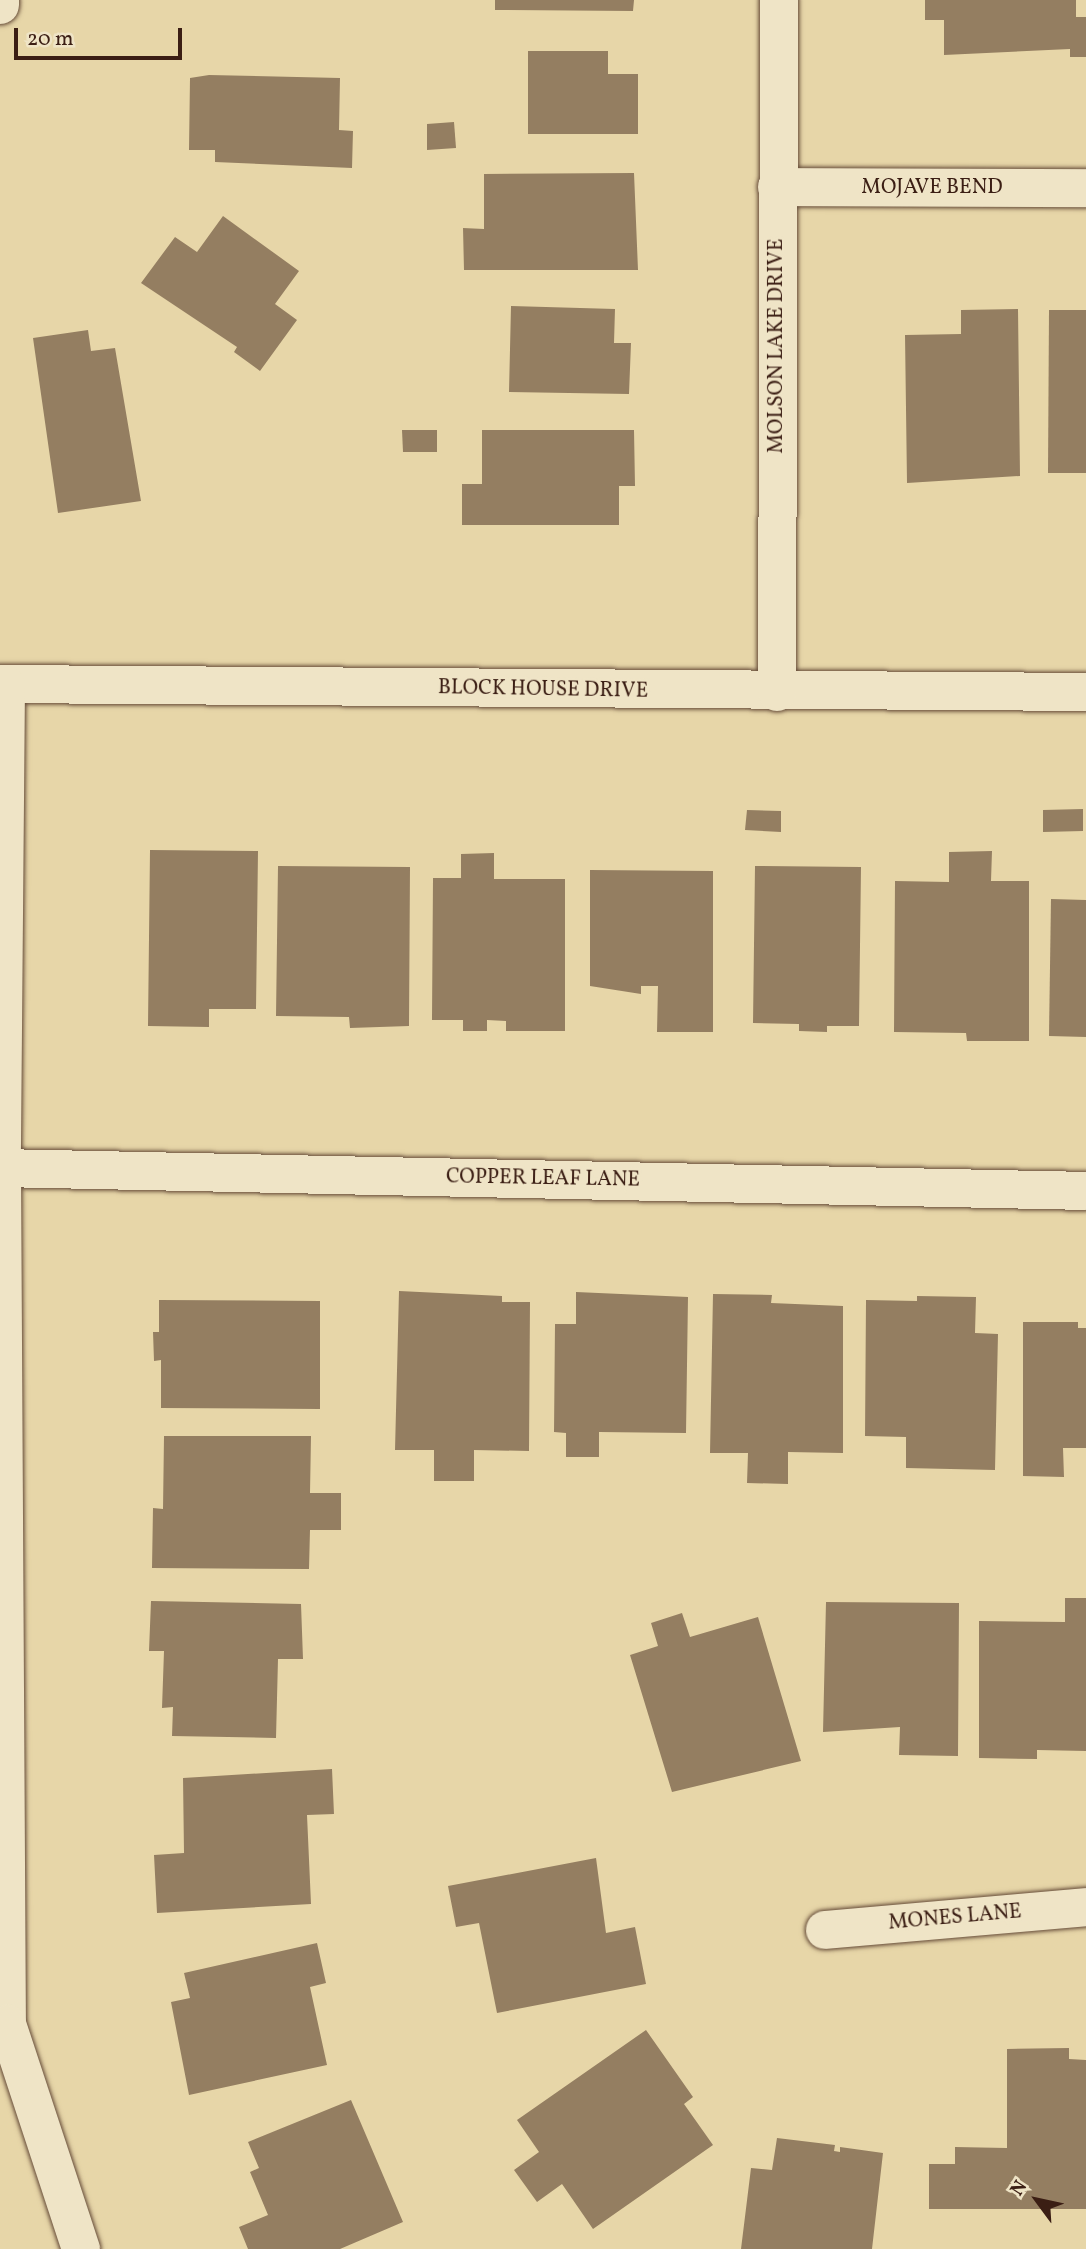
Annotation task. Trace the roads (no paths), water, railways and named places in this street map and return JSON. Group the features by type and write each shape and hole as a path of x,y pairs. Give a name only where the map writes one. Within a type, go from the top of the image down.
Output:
{"street":[{"name":"MOLSON LAKE DRIVE","path":"777,692 779,0"},
{"name":"MOJAVE BEND","path":"777,187 1086,188"},
{"name":"BLOCK HOUSE DRIVE","path":"3,685 1086,692"},
{"path":"3,685 1,1168 7,2024 81,2249"},
{"name":"COPPER LEAF LANE","path":"1,1168 1086,1191"},
{"name":"MONES LANE","path":"825,1930 1086,1907"}]}
